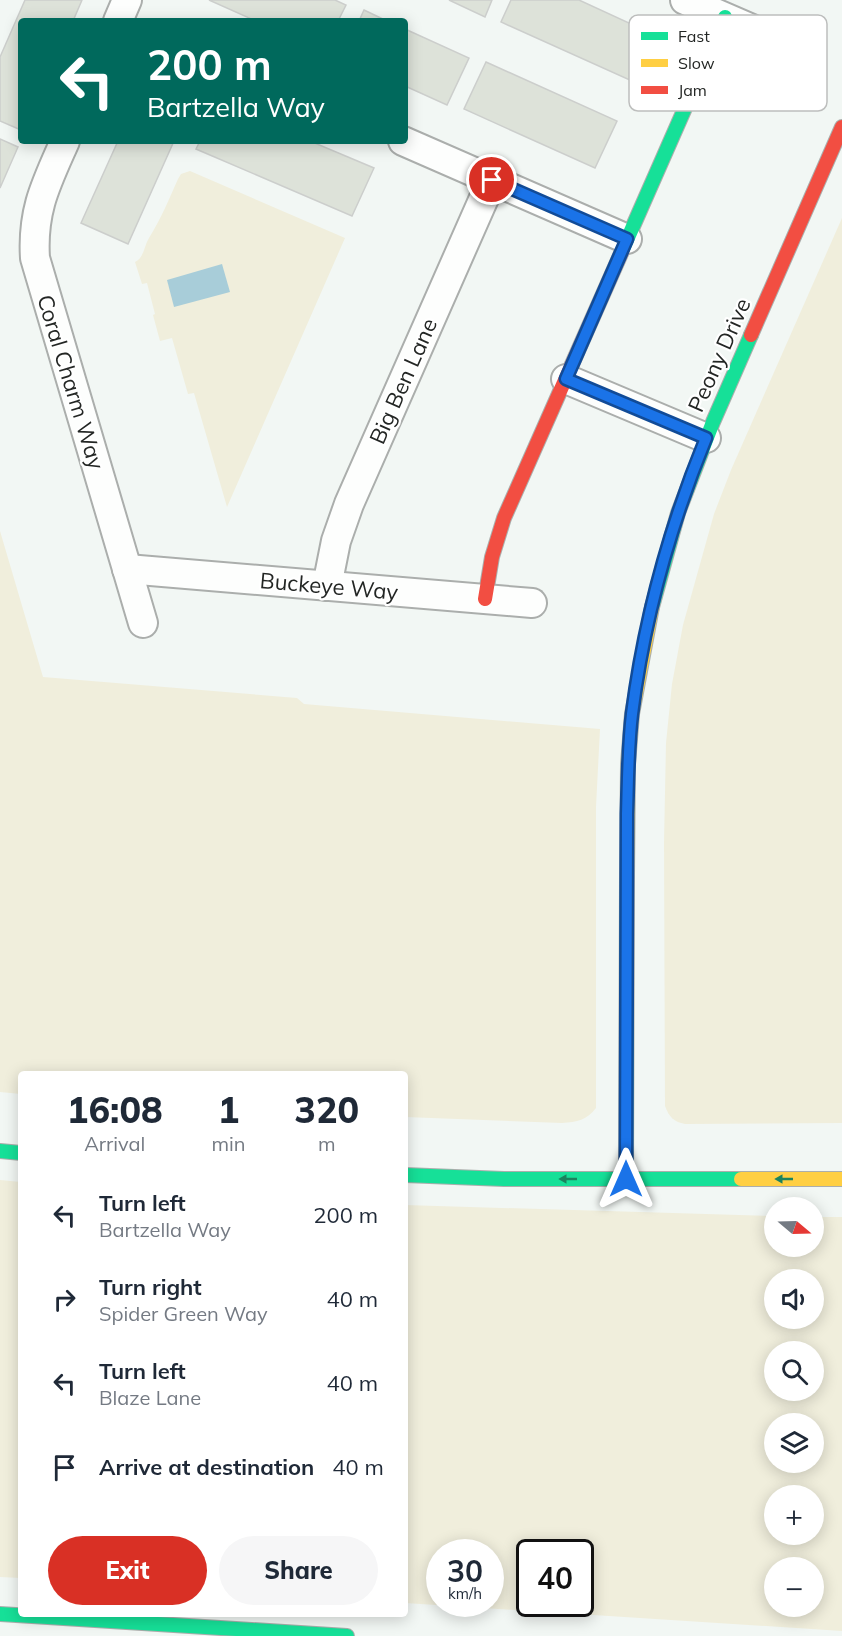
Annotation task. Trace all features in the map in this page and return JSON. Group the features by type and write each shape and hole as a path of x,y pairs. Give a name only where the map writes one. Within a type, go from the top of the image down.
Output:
{"main road":[{"path":"485,599 497,537 683,111"},
{"name":"Peony Drive","path":"626,1179 628,764 632,714 651,610 681,504 706,438 842,127"},
{"path":"0,1151 18,1153"},
{"path":"408,1175 504,1179 842,1179"},
{"path":"0,1614 18,1615"},
{"path":"47,1617 347,1636"}],"street":[{"path":"685,0 719,15"},
{"path":"408,143 627,239"},
{"name":"Coral Charm Way","path":"64,144 42,192 38,207 34,240 35,258 143,623"},
{"name":"Big Ben Lane","path":"327,586 336,541 349,504 492,180"},
{"path":"566,379 706,438"},
{"name":"Buckeye Way","path":"127,569 532,603"}],"shaded area":[{"path":"190,171 345,238 227,507 194,393 188,394 172,338 160,341 147,283 142,284 135,262 142,255 181,174"},
{"path":"842,218 842,1123 685,1124 672,1118 665,1106 664,843 666,743 672,684 683,625 714,514 731,470"},
{"path":"0,531 43,677 297,698 304,704 600,729 596,807 596,1108 581,1120 562,1123 408,1117 408,1071 18,1071 18,1094 0,1092"},
{"path":"0,1180 18,1182 18,1578 0,1577"},
{"path":"408,1205 764,1216 764,1257 824,1257 824,1217 842,1217 842,1631 594,1615 594,1539 516,1539 516,1610 504,1609 504,1539 426,1539 426,1604 408,1603"}],"water":[{"path":"222,264 230,292 174,307 167,280"}],"building":[{"path":"25,0 82,0 74,18 18,18 18,129 0,121 0,57"},
{"path":"209,0 335,0 346,5 340,18 249,18"},
{"path":"449,0 492,0 485,17"},
{"path":"511,0 579,0 629,23 629,80 501,22"},
{"path":"364,10 381,18 360,18"},
{"path":"408,30 469,58 447,105 408,87"},
{"path":"486,62 617,121 595,168 464,109"},
{"path":"0,139 18,147 0,188"},
{"path":"117,144 173,144 128,244 81,223"},
{"path":"198,144 317,144 374,168 352,216 196,149"}],"traffic: fast":[{"path":"623,249 684,111"},
{"path":"652,607 678,513 713,422 751,335"},
{"path":"626,1179 627,875"},
{"path":"0,1151 18,1153"},
{"path":"408,1175 504,1179 741,1179"},
{"path":"0,1614 18,1615"},
{"path":"47,1617 347,1636"}],"traffic: slow":[{"path":"627,875 628,764 632,714 652,607"},
{"path":"741,1179 842,1179"}],"traffic: jam":[{"path":"751,335 842,127"},
{"path":"485,599 492,557 504,518 623,249"}],"route":[{"path":"492,180 627,239 566,379 706,438 678,513 664,559 651,610 632,714 627,814 626,1179"}]}
